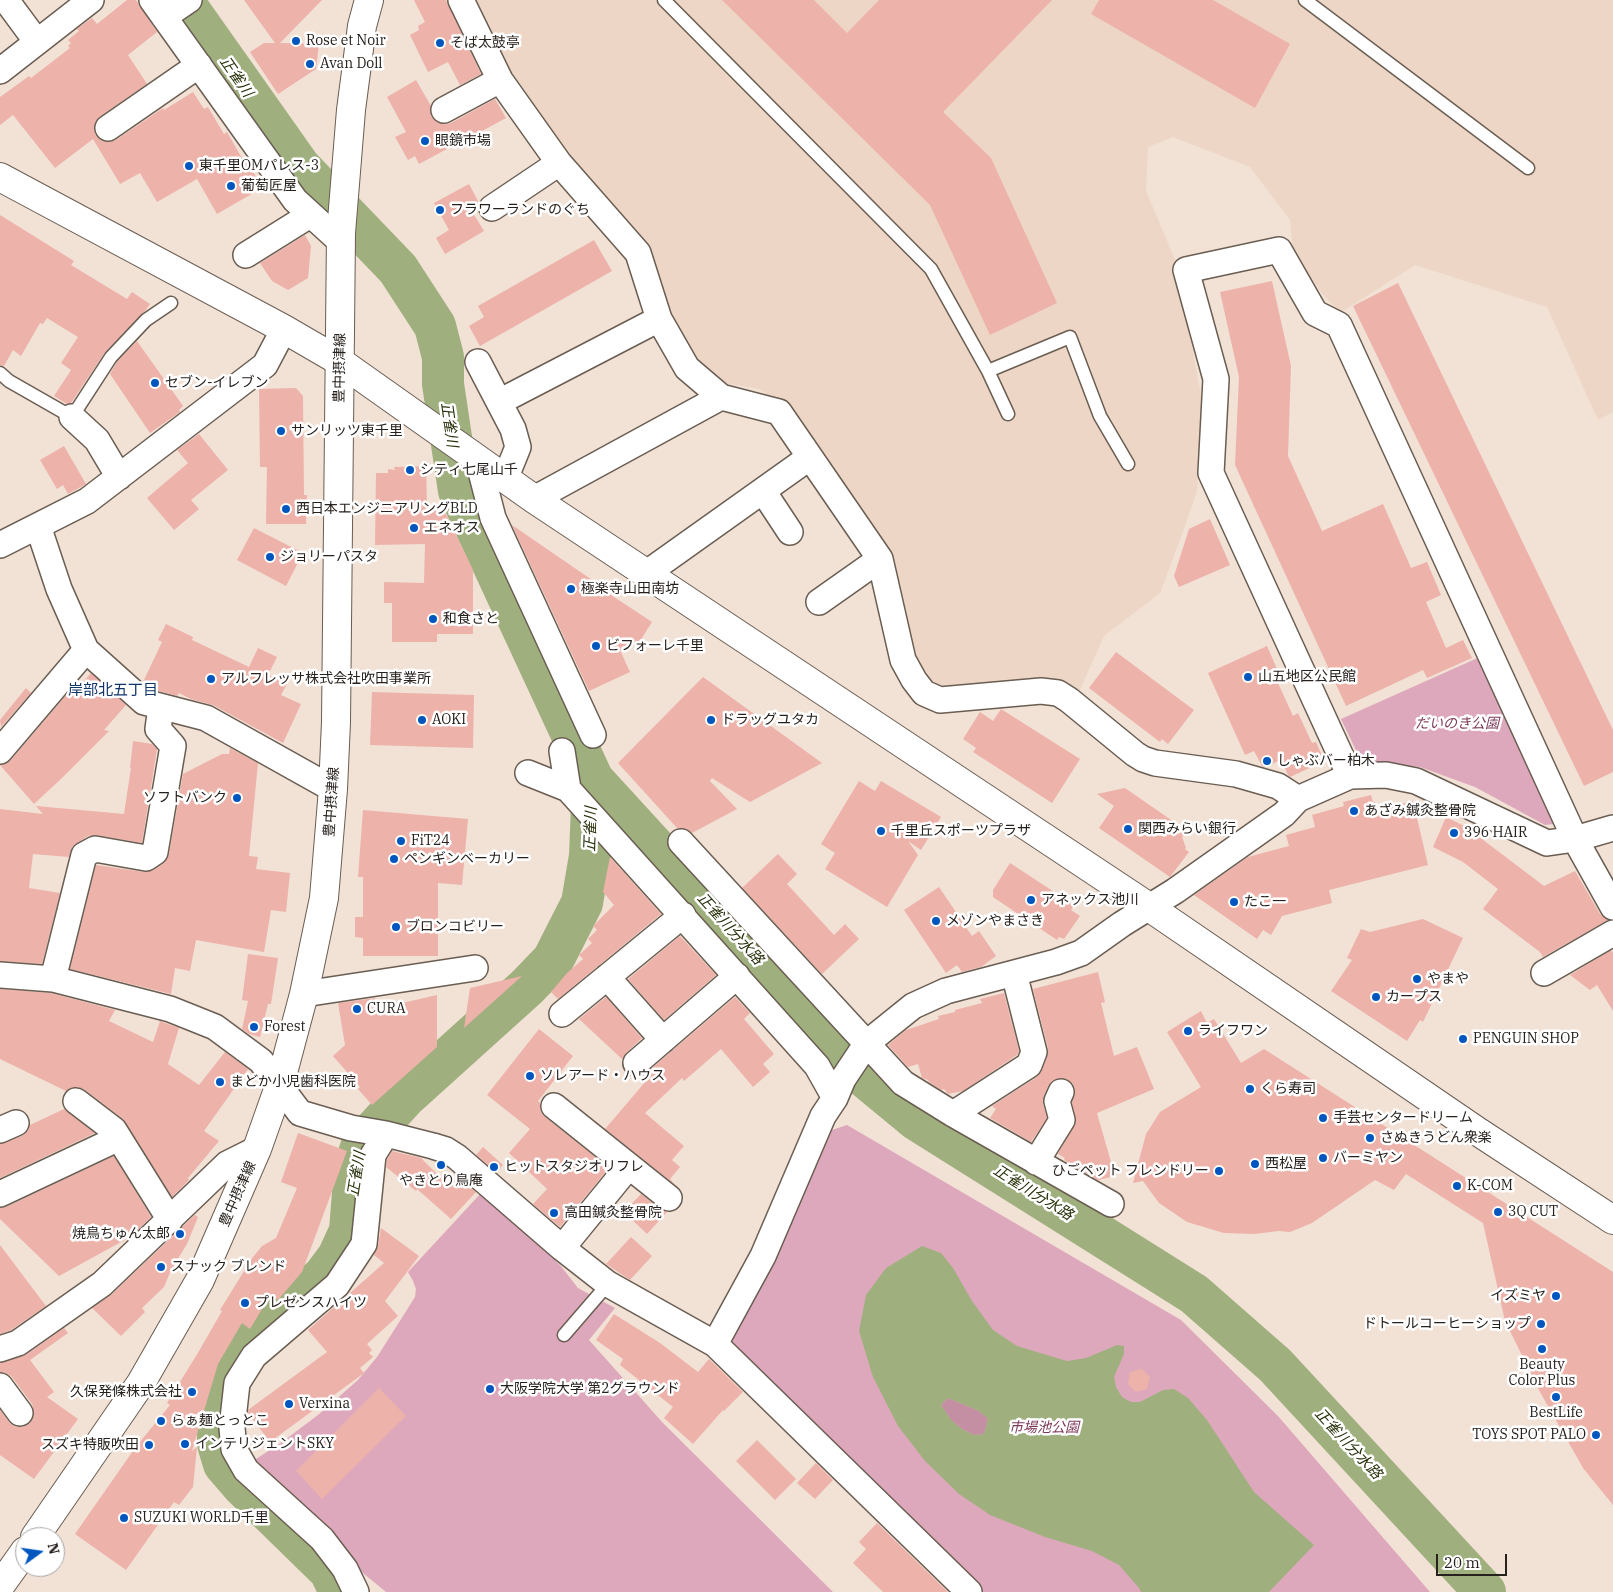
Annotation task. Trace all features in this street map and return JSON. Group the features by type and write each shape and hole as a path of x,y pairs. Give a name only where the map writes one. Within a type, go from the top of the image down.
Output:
{"street":[{"path":"6,0 37,42"},
{"path":"0,71 91,0"},
{"path":"188,0 158,9 295,200 341,238"},
{"name":"豊中摂津線","path":"42,1527 141,1383 200,1280 258,1149 280,1084 304,994 324,898 333,789 338,595 341,238 351,110 362,26 369,0"},
{"path":"460,0 500,80 558,163 638,253 659,319 687,368 721,397 779,412 880,559 903,660 924,693 940,700 1041,691 1058,693 1143,759 1155,763 1236,774 1278,786 1298,799"},
{"path":"108,128 199,65"},
{"path":"444,110 500,80"},
{"path":"492,208 558,163"},
{"path":"0,177 284,329 339,361 534,499 1149,907 1477,1131 1613,1220"},
{"path":"246,255 310,214"},
{"path":"1350,776 1211,473 1216,379 1186,270 1279,250 1315,313 1339,325 1576,839 1613,907"},
{"path":"499,402 659,319"},
{"path":"0,545 87,501 265,365 284,329"},
{"path":"478,362 513,429 518,447 505,479"},
{"path":"534,499 721,397"},
{"path":"72,417 96,440 118,477"},
{"path":"646,574 810,457"},
{"path":"478,460 493,518 593,735"},
{"path":"763,491 790,532"},
{"path":"38,526 58,590 86,650 144,702 206,718 333,789"},
{"path":"819,602 880,559"},
{"path":"0,751 86,650"},
{"path":"53,979 84,855 95,850 146,858 155,852 173,746 158,730 161,707"},
{"path":"562,751 568,789"},
{"path":"528,773 568,789 817,1066 839,1088"},
{"path":"715,1344 763,1256 823,1116 839,1088 864,1048 913,1006 946,991 1056,962 1081,952 1284,814 1298,799 1350,776 1386,775 1416,780 1547,843 1576,839 1613,828"},
{"path":"681,842 864,1048 903,1083 953,1114 1111,1204"},
{"path":"562,1014 682,915"},
{"path":"1544,973 1613,933"},
{"path":"304,994 475,968"},
{"path":"953,1114 1029,1065 1034,1052 1014,973"},
{"path":"0,975 53,979 170,1010 216,1027 261,1060 300,1113 351,1128 386,1134 433,1146 446,1150 457,1157 562,1248 608,1284 715,1344 969,1592"},
{"path":"636,1063 737,976"},
{"path":"607,977 663,1040"},
{"path":"1036,1162 1062,1120 1057,1101 1061,1092"},
{"path":"76,1101 114,1130 170,1220"},
{"path":"554,1106 669,1198"},
{"path":"356,1592 345,1569 322,1540 246,1470 234,1449 232,1428 237,1383 254,1356 338,1285 364,1244 373,1155 386,1134"},
{"path":"0,1194 119,1138"},
{"path":"0,1348 18,1343 102,1284 227,1164 258,1149"},
{"path":"562,1248 629,1166"},
{"path":"0,1386 20,1413"},
{"path":"0,1586 15,1565"}],"lane":[{"path":"664,0 932,269 988,371 1008,414"},
{"path":"1305,0 1528,168"},
{"path":"0,373 9,381 72,417 111,357 146,320 171,303"},
{"path":"988,371 1070,337 1100,416 1128,464"},
{"path":"564,1335 608,1284"}],"shaded area":[{"path":"472,0 1613,0 1613,412 1598,420 1547,307 1415,265 1340,313 1320,291 1293,252 1290,220 1250,167 1173,137 1148,147 1146,191 1178,267 1202,402 1197,491 1185,526 1160,593 1104,636 1079,692 950,690 924,677 911,647 892,557 795,411 759,389 719,382 698,363 671,318 656,270 632,226 567,161 500,58"},
{"path":"922,1246 941,1253 953,1268 972,1301 993,1330 1017,1346 1067,1361 1086,1358 1117,1345 1124,1346 1124,1354 1114,1377 1116,1387 1122,1397 1131,1402 1140,1402 1163,1390 1174,1389 1188,1398 1207,1420 1254,1492 1314,1545 1269,1592 1141,1592 1119,1565 1092,1551 1045,1537 990,1515 959,1494 925,1461 898,1426 873,1377 859,1331 866,1295 886,1268","holes":["948,1398 979,1411 988,1419 984,1434 974,1435 952,1421 941,1405"]},
{"path":"948,1398 979,1411 988,1419 984,1434 974,1435 952,1421 941,1405"}],"green space":[{"name":"だいのき公園","path":"1482,656 1561,823 1545,825 1475,787 1420,767 1362,763 1341,719"},
{"name":"市場池公園","path":"847,1125 1181,1320 1278,1416 1430,1592 980,1592 725,1346 826,1132"},
{"name":"大阪学院大学 第2グラウンド","path":"482,1192 560,1265 578,1288 615,1308 589,1340 663,1423 833,1592 386,1592 358,1569 253,1461 318,1415 358,1380 377,1357 415,1297 416,1289 408,1272"}],"building":[{"path":"127,0 136,0 157,32 128,55 147,84 99,117 95,122 94,130 96,136 102,141 110,142 116,140 163,108 164,110 193,92 204,109 208,107 224,134 227,132 243,160 246,158 262,188 217,214 197,179 157,202 140,173 120,184 93,139 55,168 13,115 0,125 0,97 29,76 31,78 70,48 68,46 71,43 68,40 79,31 77,29 92,18 97,24"},
{"path":"244,0 322,0 280,43 319,44 316,69 278,94 250,52 264,43 275,43"},
{"name":"そば太鼓亭","path":"414,0 446,0 481,74 460,85 448,62 428,72 410,35 419,30 418,26 425,22"},
{"path":"722,0 814,0 847,33 879,0 1052,0 943,112 991,158 1057,303 990,335 930,205"},
{"path":"1099,0 1213,0 1290,44 1255,108 1091,14"},
{"path":"416,80 431,106 431,116 437,122 451,123 495,99 506,118 482,131 483,133 461,147 458,143 419,164 415,156 408,160 395,137 406,132 387,97"},
{"path":"469,184 479,203 478,210 473,213 484,231 445,254 436,238 449,230 434,203"},
{"path":"0,215 74,261 71,265 127,299 132,292 150,304 105,352 71,403 67,404 54,396 71,370 61,363 78,337 47,318 43,324 40,323 21,356 13,350 4,366 0,365"},
{"path":"305,235 311,246 308,278 288,290 272,281 260,263"},
{"path":"594,240 612,271 480,346 469,326 484,317 478,306"},
{"path":"1272,281 1291,366 1288,456 1322,531 1383,504 1411,568 1427,562 1441,595 1426,602 1446,648 1463,640 1472,658 1427,678 1423,670 1346,706 1235,465 1239,377 1220,292"},
{"path":"1398,283 1613,730 1613,772 1584,786 1353,306"},
{"path":"137,341 183,406 179,410 180,412 150,433 110,374 117,362"},
{"name":"サンリッツ東千里","path":"296,388 303,396 304,495 307,495 306,524 266,524 267,467 260,467 259,389"},
{"path":"199,434 228,470 191,500 199,509 174,530 147,498 188,463 177,450"},
{"path":"64,446 86,484 68,494 63,485 57,489 40,460"},
{"path":"426,466 427,504 431,504 431,511 444,510 473,570 473,634 437,634 437,642 392,642 392,603 384,603 384,582 424,583 425,544 375,545 376,473 388,473 388,469 395,470 394,467"},
{"path":"1210,519 1230,565 1179,587 1174,576 1189,529"},
{"path":"512,525 652,622 640,641 620,650 630,672 589,691"},
{"name":"ジョリーパスタ","path":"254,528 303,553 286,586 237,560"},
{"name":"アルフレッサ株式会社吹田事業所","path":"166,624 193,637 192,640 249,667 258,648 277,657 268,675 287,684 281,695 301,704 283,743 213,705 191,699 179,693 177,696 151,689 143,682 162,642 158,640"},
{"path":"1267,646 1277,669 1273,672 1293,716 1298,713 1312,743 1316,742 1323,758 1315,763 1316,765 1290,777 1281,760 1265,767 1262,766 1254,751 1245,755 1208,673"},
{"path":"1116,652 1194,710 1168,744 1162,739 1160,742 1089,688"},
{"path":"91,673 126,705 104,730 109,731 34,804 0,765 11,760 68,693 71,696"},
{"name":"ドラッグユタカ","path":"703,677 822,763 750,802 712,778 710,781 737,809 692,833 685,828 677,828 618,763"},
{"path":"26,688 31,693 1,727 0,720"},
{"name":"AOKI","path":"372,692 474,695 473,748 370,745"},
{"path":"1001,709 1080,759 1052,803 973,752 976,748 963,739 980,712 993,721"},
{"path":"133,741 152,744 157,749 142,843 97,835 88,836 77,843 72,847 69,857 33,854 29,888 60,893 42,964 0,961 0,809 43,814 36,806 124,814"},
{"path":"230,748 258,763 249,856 258,857 256,869 290,873 286,912 271,910 264,952 196,940 190,971 175,968 171,994 70,969 96,865 144,872 154,870 163,864 169,854 183,774 222,754 229,754"},
{"name":"千里丘スポーツプラザ","path":"859,781 875,791 881,781 941,817 921,850 908,841 918,855 887,907 825,869 835,853 821,844"},
{"path":"1125,788 1190,833 1182,837 1185,849 1189,852 1170,877 1099,828 1114,806 1097,794"},
{"path":"1371,795 1373,803 1376,802 1378,810 1413,801 1428,865 1329,890 1332,903 1282,916 1271,935 1263,930 1257,939 1194,895 1248,857 1289,846 1286,835 1315,827 1312,815 1344,806 1343,802"},
{"path":"363,810 468,819 462,885 438,883 438,956 363,956 363,938 355,937 355,917 363,917 363,877 358,877"},
{"path":"1446,817 1466,827 1544,886 1575,871 1600,914 1608,920 1543,957 1540,952 1483,909 1498,889 1463,862 1433,847"},
{"path":"778,854 797,874 787,884 834,935 845,924 859,939 822,974 742,888"},
{"path":"610,857 661,914 558,999 551,992 567,973 583,959 579,955 592,943 588,939 597,930 593,926 614,905 603,892"},
{"name":"アネックス池川","path":"1010,863 1074,905 1071,910 1080,916 1064,939 1059,937 1057,940 993,897 993,890"},
{"name":"メゾンやまさき","path":"939,887 972,936 979,931 996,956 981,967 962,972 957,965 946,973 904,910"},
{"path":"1423,919 1463,938 1423,1022 1420,1020 1407,1041 1331,991 1352,960 1347,958 1361,929 1370,932"},
{"path":"680,936 716,975 664,1020 628,979"},
{"path":"1611,950 1613,953 1613,1011 1597,985 1590,990 1570,975"},
{"path":"248,954 278,958 271,1004 268,1004 260,1037 249,1034 242,1029 248,1001 242,1000"},
{"path":"1098,972 1105,1002 1101,1003 1114,1056 1137,1047 1154,1089 1097,1113 1115,1176 1098,1180 1064,1160 1065,1158 1058,1154 1076,1122 1072,1102 1075,1090 1073,1084 1067,1079 1059,1078 1052,1081 1048,1086 1043,1104 1047,1118 1031,1142 990,1118 996,1109 992,1106 1037,1077 1047,1057 1048,1048 1033,989"},
{"path":"522,976 464,1028 470,988"},
{"path":"0,989 51,993 115,1010 109,1021 153,1042 160,1021 179,1028 168,1064 199,1085 225,1052 248,1069 204,1131 219,1141 188,1178 189,1180 172,1197 123,1119 84,1089 77,1087 66,1091 0,1059"},
{"path":"1004,993 1019,1051 1017,1055 963,1091 948,1094 944,1089 941,1090 928,1080 922,1078 918,1064 908,1067 888,1045 906,1030 939,1019 938,1016 982,1003 980,999"},
{"path":"437,995 437,1047 372,1105 358,1089 360,1087 333,1056 345,1045 338,1003 375,998 376,1009"},
{"path":"606,997 642,1038 622,1059 579,1019"},
{"path":"735,997 750,1013 744,1019 774,1054 763,1064 770,1072 753,1087 721,1049 684,1081 682,1078 645,1113 684,1146 672,1160 680,1167 670,1179 675,1185 605,1129 646,1081 641,1076"},
{"name":"イズミヤ","path":"1201,1011 1207,1023 1214,1019 1241,1063 1264,1049 1613,1272 1613,1505 1583,1468 1540,1392 1505,1321 1483,1223 1406,1174 1394,1190 1375,1180 1312,1223 1290,1232 1279,1231 1254,1234 1224,1233 1187,1222 1159,1203 1143,1181 1133,1183 1146,1134 1160,1112 1201,1087 1167,1032"},
{"path":"539,1029 573,1056 538,1101 541,1112 609,1168 560,1227 533,1204 547,1189 509,1153 530,1129 487,1095"},
{"path":"64,1109 95,1133 0,1178 0,1144 22,1136 28,1131 30,1125"},
{"path":"298,1133 347,1151 302,1272 278,1300 271,1294 250,1329 242,1323 218,1364 192,1451 197,1447 193,1487 179,1505 174,1502 126,1570 75,1534 135,1448 170,1405 167,1403 222,1311 220,1310 245,1267 262,1246 276,1238 297,1188 281,1182"},
{"path":"483,1147 503,1165 496,1172 476,1155"},
{"path":"392,1151 421,1158 447,1184 457,1176 476,1192 451,1219 417,1189 416,1191 386,1167 387,1160"},
{"path":"114,1156 151,1217 132,1236 59,1276 0,1219 0,1208 6,1207"},
{"path":"641,1194 660,1209 667,1212 647,1234 624,1212"},
{"path":"195,1215 198,1217 187,1244 171,1270 164,1287 142,1308 145,1312 121,1336 92,1308 112,1294"},
{"path":"381,1228 419,1256 385,1301 398,1316 367,1344 372,1350 369,1353 373,1357 360,1368 364,1373 270,1442 248,1413 248,1410 327,1352 308,1330 384,1263 374,1255 378,1246"},
{"path":"631,1237 652,1256 630,1280 606,1264"},
{"path":"0,1245 46,1306 11,1330 0,1334"},
{"path":"614,1314 660,1343 698,1372 709,1359 743,1392 723,1410 693,1444 664,1418 673,1407 620,1365 623,1359 596,1340"},
{"path":"64,1328 68,1333 30,1360 54,1392 47,1397 78,1419 34,1479 0,1455 0,1410 9,1422 14,1426 21,1427 29,1424 33,1419 34,1412 32,1404 12,1377 0,1372 0,1363 26,1355"},
{"path":"1142,1369 1150,1377 1147,1389 1136,1392 1128,1384 1130,1372"},
{"path":"379,1388 406,1416 322,1499 296,1471"},
{"path":"757,1440 796,1479 775,1500 736,1461"},
{"path":"816,1463 833,1480 815,1499 797,1483"},
{"path":"877,1523 948,1592 883,1592 853,1563 866,1549 859,1542"}],"waterway":[{"name":"正雀川","path":"182,0 300,167 398,269 435,326 443,357 443,384 459,491 593,780 590,856 582,903 553,960 527,987 404,1098 362,1144 355,1167 350,1231 338,1257 323,1277 259,1329 233,1361 223,1393 218,1422 218,1444 224,1464 243,1486 330,1571 340,1592"},
{"name":"正雀川分水路","path":"593,780 865,1077 917,1120 1194,1294 1275,1365 1485,1592"}],"place":[{"name":"Rose et Noir","path":"296,41"},
{"name":"そば太鼓亭","path":"440,43"},
{"name":"Avan Doll","path":"310,64"},
{"name":"眼鏡市場","path":"425,141"},
{"name":"東千里OMパレス-3","path":"189,166"},
{"name":"葡萄匠屋","path":"231,186"},
{"name":"フラワーランドのぐち","path":"440,210"},
{"name":"セブン-イレブン","path":"155,383"},
{"name":"サンリッツ東千里","path":"281,431"},
{"name":"シティ七尾山千","path":"410,470"},
{"name":"西日本エンジニアリングBLD","path":"286,509"},
{"name":"エネオス","path":"414,528"},
{"name":"ジョリーパスタ","path":"270,557"},
{"name":"極楽寺山田南坊","path":"571,589"},
{"name":"和食さと","path":"433,619"},
{"name":"ビフォーレ千里","path":"596,646"},
{"name":"山五地区公民館","path":"1248,677"},
{"name":"アルフレッサ株式会社吹田事業所","path":"211,679"},
{"name":"AOKI","path":"422,720"},
{"name":"ドラッグユタカ","path":"711,720"},
{"name":"しゃぶバー柏木","path":"1267,761"},
{"name":"ソフトバンク","path":"237,798"},
{"name":"あざみ鍼灸整骨院","path":"1354,811"},
{"name":"関西みらい銀行","path":"1128,829"},
{"name":"千里丘スポーツプラザ","path":"881,831"},
{"name":"396 HAIR","path":"1454,833"},
{"name":"FiT24","path":"401,841"},
{"name":"ペンギンベーカリー","path":"394,859"},
{"name":"アネックス池川","path":"1031,900"},
{"name":"たこ一","path":"1234,902"},
{"name":"メゾンやまさき","path":"936,921"},
{"name":"ブロンコビリー","path":"396,927"},
{"name":"やまや","path":"1417,979"},
{"name":"カープス","path":"1376,997"},
{"name":"CURA","path":"357,1009"},
{"name":"Forest","path":"254,1027"},
{"name":"ライフワン","path":"1188,1031"},
{"name":"PENGUIN SHOP","path":"1463,1039"},
{"name":"ソレアード・ハウス","path":"530,1076"},
{"name":"まどか小児歯科医院","path":"220,1082"},
{"name":"くら寿司","path":"1250,1089"},
{"name":"手芸センタードリーム","path":"1323,1118"},
{"name":"さぬきうどん衆楽","path":"1370,1138"},
{"name":"バーミヤン","path":"1323,1158"},
{"name":"西松屋","path":"1255,1164"},
{"name":"やきとり鳥庵","path":"441,1165"},
{"name":"ヒットスタジオリフレ","path":"494,1167"},
{"name":"ひごペット フレンドリー","path":"1219,1171"},
{"name":"K-COM","path":"1457,1186"},
{"name":"3Q CUT","path":"1498,1212"},
{"name":"高田鍼灸整骨院","path":"554,1213"},
{"name":"焼鳥ちゅん太郎","path":"180,1234"},
{"name":"スナック ブレンド","path":"161,1267"},
{"name":"イズミヤ","path":"1556,1296"},
{"name":"プレゼンスハイツ","path":"245,1303"},
{"name":"ドトールコーヒーショップ","path":"1541,1324"},
{"name":"Beauty Color Plus","path":"1542,1349"},
{"name":"大阪学院大学 第2グラウンド","path":"490,1389"},
{"name":"久保発條株式会社","path":"192,1392"},
{"name":"BestLife","path":"1556,1397"},
{"name":"Verxina","path":"289,1404"},
{"name":"らぁ麺とっとこ","path":"161,1421"},
{"name":"TOYS SPOT PALO","path":"1596,1435"},
{"name":"インテリジェントSKY","path":"185,1444"},
{"name":"スズキ特販吹田","path":"149,1445"},
{"name":"SUZUKI WORLD千里","path":"124,1518"}],"district":[{"name":"岸部北五丁目","path":"113,691"}]}
